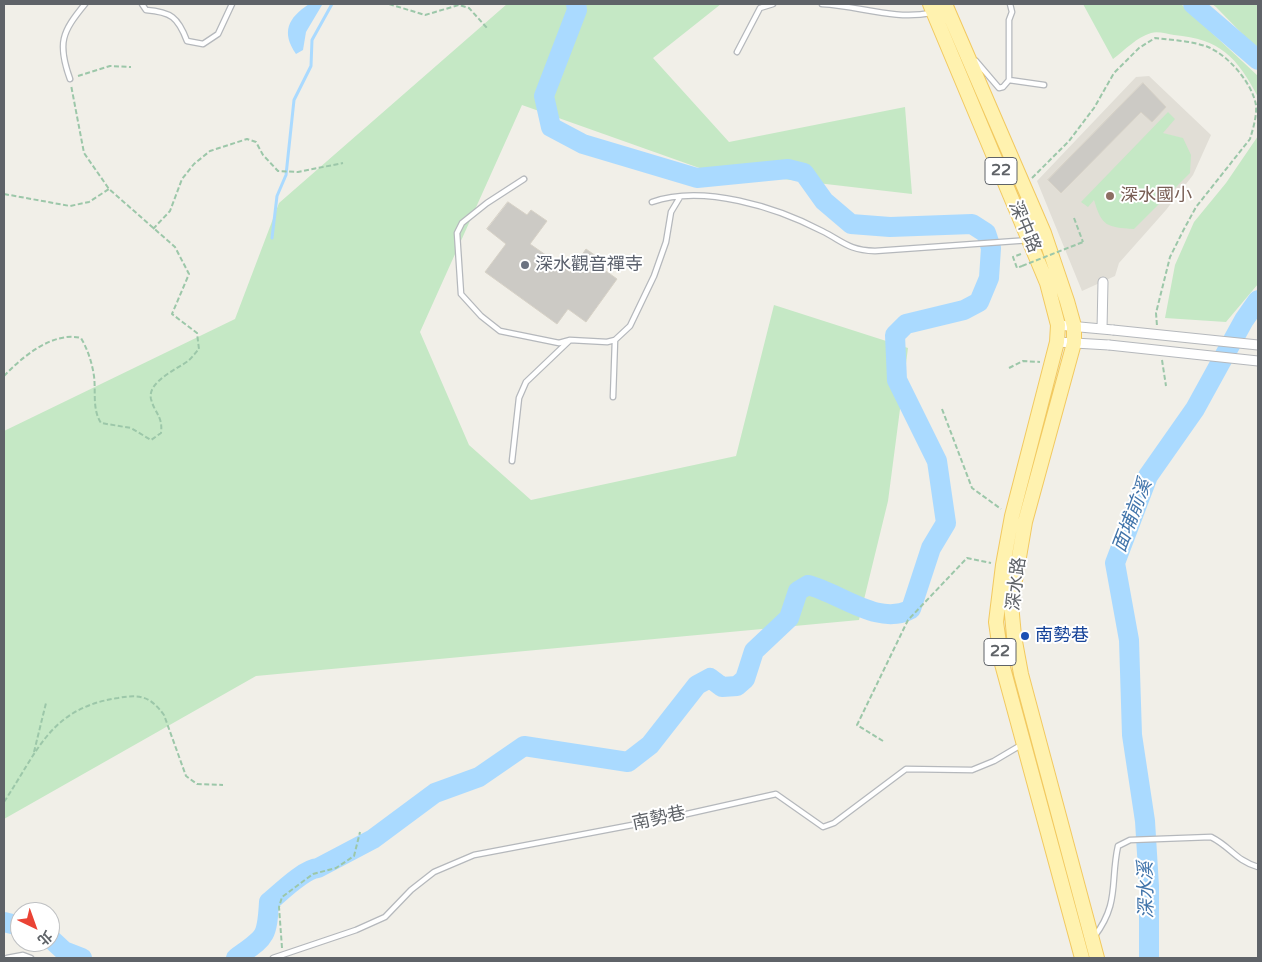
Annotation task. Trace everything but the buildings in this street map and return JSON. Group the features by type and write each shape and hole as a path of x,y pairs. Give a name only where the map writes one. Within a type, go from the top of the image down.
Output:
{"main road":[{"name":"深中路","path":"939,7 963,46 1044,233 1074,326"},
{"name":"深中路","path":"939,7 1047,283 1058,325 1057,342"},
{"name":"深水路","path":"1074,326 1074,344 1025,522 1011,604 1031,741 1082,958"},
{"name":"深水路","path":"1057,342 1012,516 1003,565 996,622 1002,664 1031,741 1097,958"}],"street":[{"path":"1102,329 1103,282"},
{"path":"1058,325 1258,346"},
{"path":"1057,342 1109,345 1258,361"}],"lane":[{"path":"70,79 62,39 69,23 85,4"},
{"path":"142,4 146,10 166,12 180,24 187,41 203,44 218,34 232,4"},
{"path":"737,52 760,8 773,4"},
{"path":"822,4 843,5 893,16 913,16 939,7"},
{"path":"963,46 999,88 1003,87 1009,80 1009,20 1012,12 1010,4"},
{"path":"1009,80 1044,85"},
{"path":"524,179 487,203 462,224 457,233 461,294 480,316 500,331 559,343 570,340 608,342 614,340 630,326 654,276 666,242 671,212 680,197"},
{"path":"652,202 664,198 680,197 717,198 749,203 784,213 822,231 843,245 860,250 875,251 1030,240 1044,233"},
{"path":"512,461 520,398 526,382 570,340"},
{"path":"613,397 614,340"},
{"name":"南勢巷","path":"273,958 356,930 385,917 411,890 434,872 474,855 670,818 776,794 822,827 834,823 906,769 972,770 994,761 1031,741"},
{"path":"1092,940 1105,920 1115,892 1118,846 1130,840 1211,838 1220,842 1242,862 1258,867"},
{"path":"7,958 23,955 31,958"}],"path":[{"path":"389,4 425,15 459,5 469,8 487,28"},
{"path":"1023,186 1069,141 1094,108 1114,73 1139,48 1155,38 1208,47 1223,56 1248,85 1256,105 1254,127 1246,145 1196,207 1170,257 1156,313 1158,331"},
{"path":"4,376 22,358 42,346 71,336 81,338 88,350 94,376 96,415 101,423 131,428 151,440 161,433 162,421 151,399 152,390 166,374 190,360 198,349 196,333 172,314 190,274 175,247 110,189 84,153 70,79 110,66 131,67"},
{"path":"153,228 170,211 182,178 210,151 248,139 256,142 263,155 278,171 298,172 343,163"},
{"path":"4,194 70,206 90,202 110,189"},
{"path":"1022,254 1013,257 1017,268 1083,242 1074,218"},
{"path":"1162,359 1166,386"},
{"path":"1009,368 1023,361 1053,362"},
{"path":"942,409 972,488 1012,516"},
{"path":"884,741 858,725 908,620 967,558 1003,565"},
{"path":"4,802 50,732 71,713 93,702 138,694 158,706 164,715 186,776 197,784 223,785"},
{"path":"34,755 46,703"},
{"path":"282,955 278,907 282,897 313,874 336,868 354,856 360,832"}],"shaded area":[{"name":"深水國小","path":"1149,76 1211,135 1193,175 1166,210 1119,263 1115,276 1082,291 1037,181 1136,77"}],"green space":[{"path":"507,4 721,4 653,58 729,142 905,107 912,194 705,170 522,105 420,332 469,445 531,500 736,456 774,305 908,348 888,501 859,620 256,676 4,819 4,431 235,319 279,203"},
{"path":"1083,4 1181,4 1258,76 1258,97 1242,71 1225,52 1204,41 1190,37 1160,32 1151,33 1136,41 1113,59"},
{"path":"1212,4 1258,4 1258,50 1216,7"},
{"path":"1168,112 1175,119 1163,133 1183,138 1191,155 1190,173 1134,229 1107,224 1100,216 1094,200 1088,207 1081,202"},
{"path":"1258,136 1258,284 1226,322 1165,318 1175,265 1194,222 1226,183"}],"water":[{"path":"309,4 322,5 306,32 303,50 296,54 289,39 289,26 296,15"}],"waterway":[{"path":"272,238 277,196 286,175 294,100 311,66 312,40 332,4"},
{"path":"236,958 263,936 267,923 269,902 306,872 318,868 373,839 435,793 479,777 524,746 628,762 650,745 697,685 710,678 722,687 737,686 745,679 754,651 789,618 798,591 808,585 873,611 886,614 899,613 911,609 931,548 946,523 937,461 897,380 895,335 906,324 964,310 979,302 989,278 991,248 986,233 972,224 890,227 851,224 824,201 804,173 788,169 697,178 583,144 551,127 544,96 577,10 576,4"},
{"name":"面埔前溪","path":"1193,4 1258,60"},
{"name":"面埔前溪","path":"1149,958 1149,886 1145,821 1132,735 1129,640 1115,563 1148,476 1195,409 1244,320 1258,300"},
{"path":"4,922 10,924"},
{"path":"60,947 64,951 82,958"}],"place":[{"name":"深水國小","path":"1110,196"},
{"name":"深水觀音禪寺","path":"525,265"},
{"name":"南勢巷","path":"1025,636"}],"water label":[{"name":"深水溪","path":"1147,890"}]}
